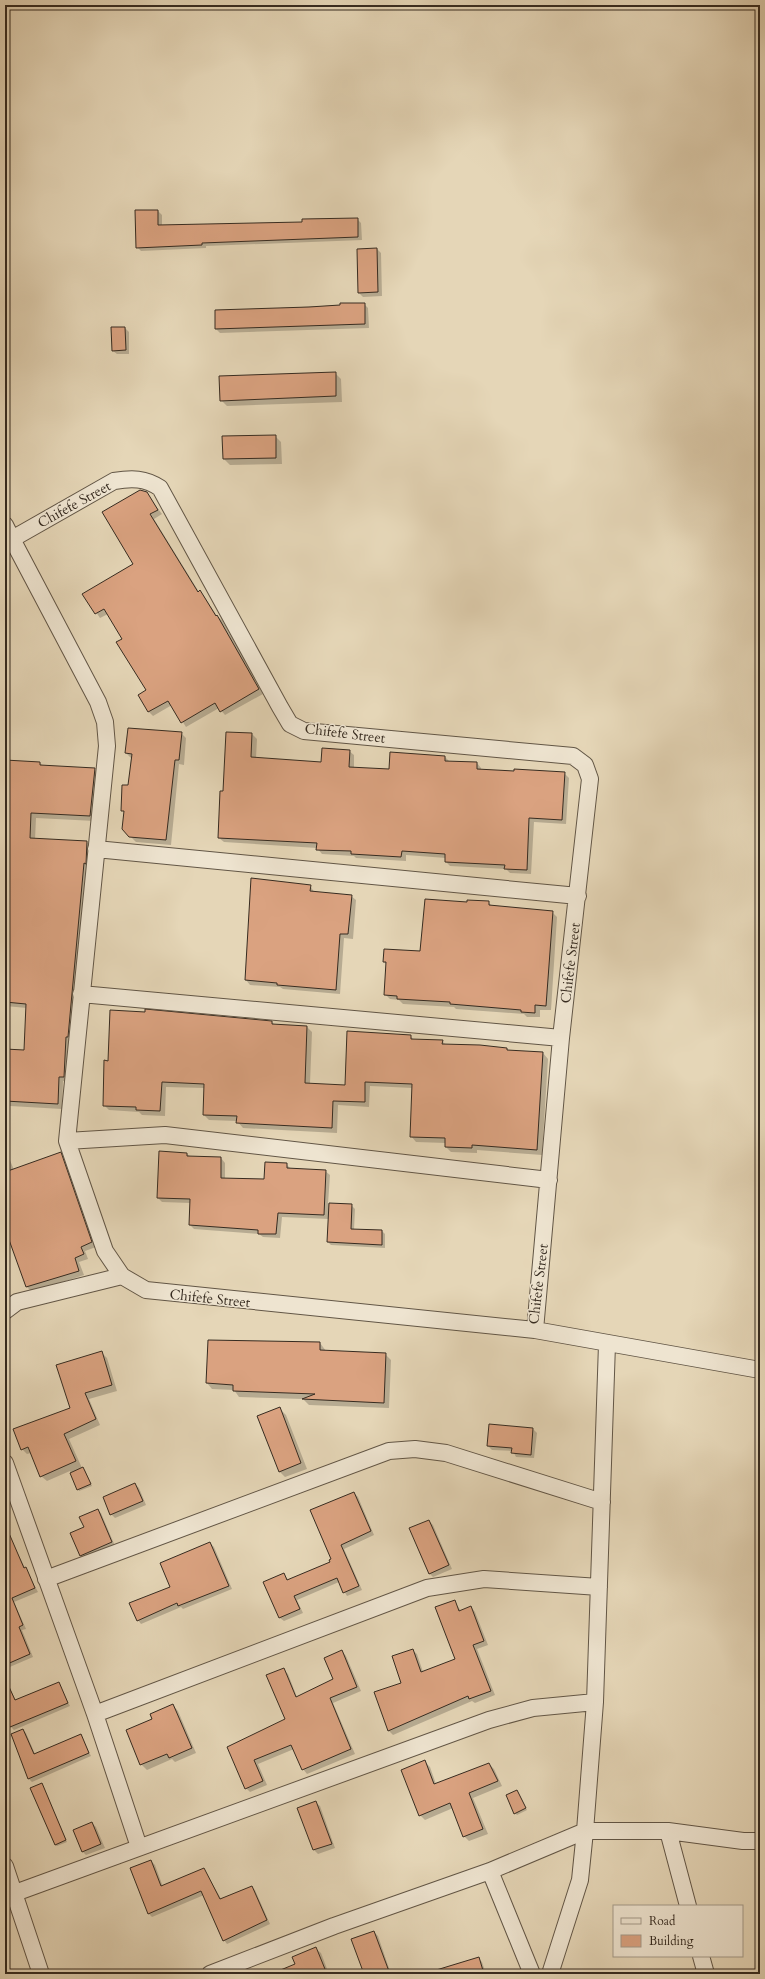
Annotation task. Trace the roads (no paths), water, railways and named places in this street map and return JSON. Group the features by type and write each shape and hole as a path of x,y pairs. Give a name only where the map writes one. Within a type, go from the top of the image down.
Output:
{"street":[{"name":"Chifefe Street","path":"8,532 114,481 131,478 151,482 160,488 290,724 304,731 573,756 585,765 590,779 561,1038 535,1330 146,1290 122,1276 105,1251 67,1140"},
{"path":"8,532 98,702 105,722 107,746 67,1140 165,1135 549,1180"},
{"path":"96,849 578,896"},
{"path":"81,994 561,1038"},
{"path":"5,1311 17,1302 122,1276"},
{"path":"535,1330 760,1370"},
{"path":"550,1974 580,1880 585,1831 595,1702 607,1344"},
{"path":"46,1579 389,1451 415,1448 446,1453 602,1502"},
{"path":"5,1463 95,1714 140,1847"},
{"path":"95,1714 427,1588 484,1579 599,1587"},
{"path":"15,1893 489,1720 533,1708 595,1702"},
{"path":"210,1974 334,1926 490,1871 585,1831 668,1831 742,1841 760,1841"},
{"path":"668,1831 688,1905"},
{"path":"5,1866 41,1974"},
{"path":"490,1871 532,1974"},
{"path":"701,1957 706,1974"}]}
